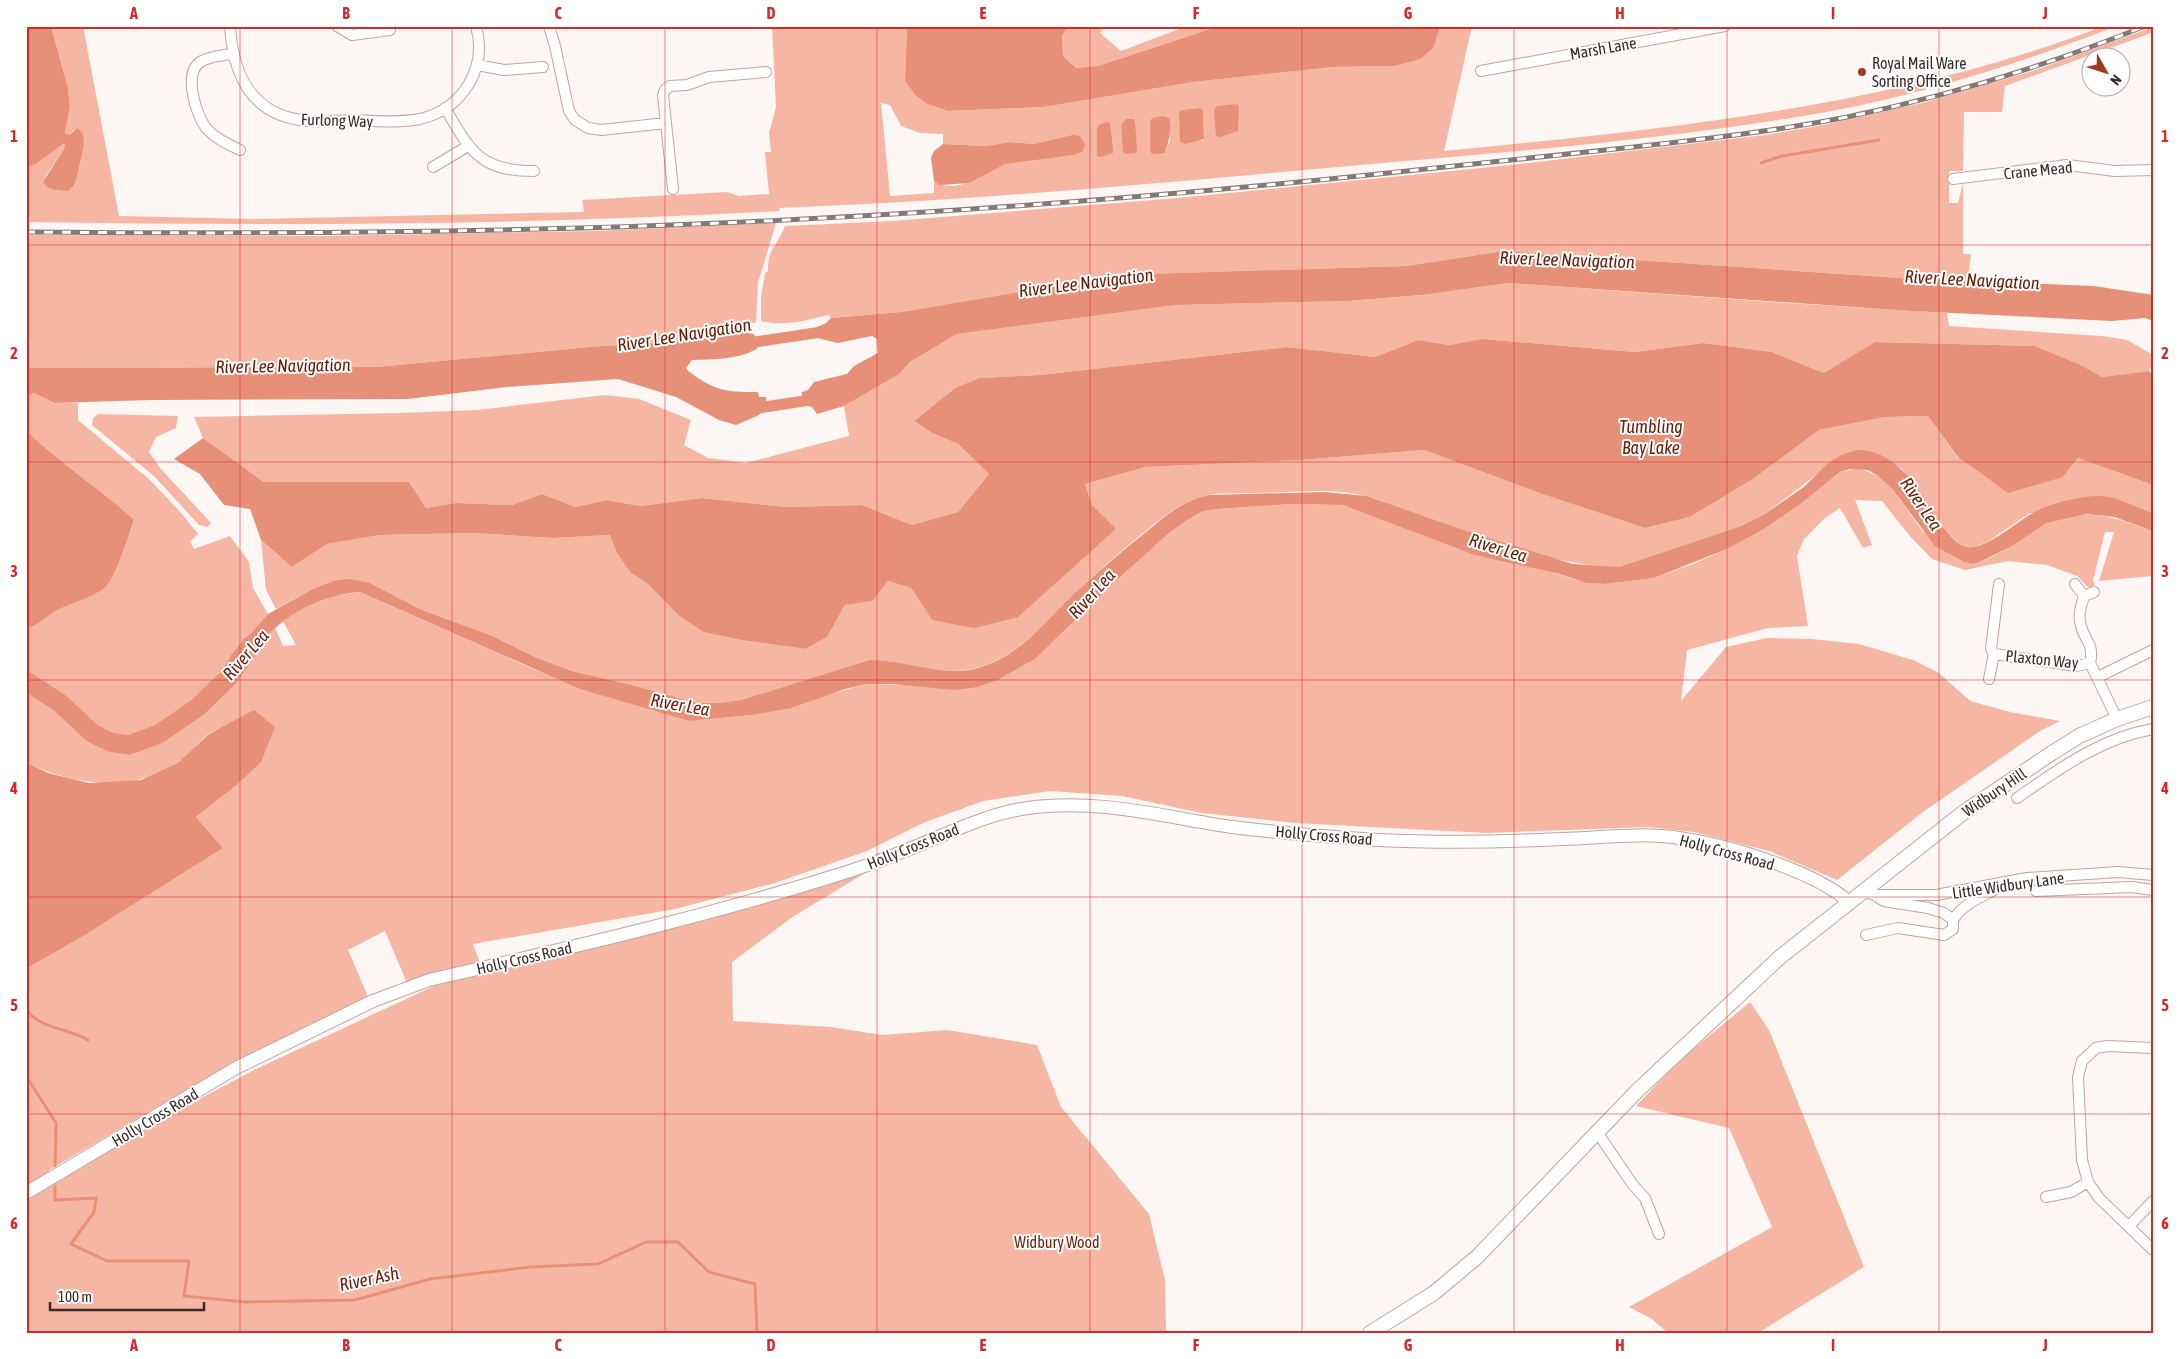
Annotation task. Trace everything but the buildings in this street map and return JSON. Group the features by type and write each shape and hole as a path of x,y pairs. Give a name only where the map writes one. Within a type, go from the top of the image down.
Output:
{"main road":[{"name":"Widbury Hill","path":"1370,1333 1434,1292 1477,1257 1668,1060 1779,958 1849,902 1869,894 1964,812 2052,752 2079,736 2117,719 2153,707"}],"street":[{"name":"Furlong Way","path":"230,26 234,54 241,79 254,96 270,110 288,118 310,121 399,121 419,119 445,108 465,91 474,76 479,45 476,26"},
{"path":"337,26 352,35 390,30"},
{"path":"549,26 569,111 575,120 588,128 601,130 666,122"},
{"name":"Marsh Lane","path":"1481,71 1726,26"},
{"path":"234,54 202,61 193,70 192,79 197,110 203,123 213,135 240,150"},
{"path":"477,65 504,70 543,67"},
{"path":"673,189 663,95 667,88 687,85 709,77 766,72"},
{"path":"445,108 468,146 480,159 494,166 515,171 534,170"},
{"path":"433,167 468,146"},
{"name":"Crane Mead","path":"1953,179 2067,165 2115,171 2153,170"},
{"path":"1989,679 1994,654 1991,649 1999,584"},
{"name":"Plaxton Way","path":"2075,584 2089,594 2079,620 2091,646 2090,663 2117,719"},
{"name":"Plaxton Way","path":"2098,678 2153,650"},
{"name":"Plaxton Way","path":"1994,654 2076,666 2090,663"},
{"path":"2017,798 2069,762 2105,744 2137,732 2153,729"},
{"name":"Holly Cross Road","path":"26,1193 236,1068 373,1000 424,982 624,936 840,874 994,814 1030,808 1056,806 1115,808 1305,835 1379,840 1459,842 1640,835 1677,837 1714,845 1785,868 1816,881 1841,895 1849,902"},
{"name":"Little Widbury Lane","path":"1869,894 1936,895 2027,878 2118,872 2153,875"},
{"path":"1866,935 1898,928 1944,935 1953,929 1953,920 1956,914 2006,882"},
{"path":"2036,891 2132,887 2153,890"},
{"path":"1869,894 1884,901 1944,913 1953,920"},
{"path":"2153,1048 2102,1046 2091,1052 2082,1061 2078,1077 2082,1160 2088,1182 2099,1198 2153,1250"},
{"path":"1597,1132 1633,1185 1645,1198 1659,1234"},
{"path":"2046,1197 2070,1192 2088,1182"},
{"path":"2129,1226 2153,1201"}],"green space":[{"path":"51,26 83,26 119,216 254,219 584,212 582,200 727,192 739,196 769,194 765,152 771,152 769,133 776,107 772,26 907,26 905,81 915,95 927,104 948,111 1044,107 1193,82 1333,67 1395,66 1421,59 1434,47 1440,26 1472,26 1444,151 1612,134 1779,111 1944,77 2024,54 2104,26 2117,26 1999,68 1878,101 1797,117 1630,140 1065,191 780,208 779,211 497,222 214,224 26,222 26,168 36,164 64,142 65,147 45,177 79,162 84,145 74,130 69,135 65,133 70,107 68,88","holes":["881,103 890,105 901,126 920,133 943,134 943,144 986,146 1010,142 1034,144 1048,142 1074,155 1012,162 996,167 961,184 952,186 934,181 934,193 890,196","1203,109 1204,139 1202,141 1181,110","1152,118 1170,122 1170,139 1165,153 1150,151 1150,122"]},
{"path":"1068,26 1105,26 1100,33 1121,51 1187,26 1219,26 1098,66 1076,68 1063,56 1062,36"},
{"path":"2153,27 2153,32 2146,35 2110,48 2096,48"},
{"path":"2082,53 2082,58 2005,86 2002,112 1964,112 1963,171 1949,171 1949,203 1958,203 1963,183 1963,254 1971,254 1968,281 1504,251 1406,266 1145,274 1060,285 901,312 831,318 828,315 786,323 761,321 761,297 765,273 768,271 769,257 785,226 893,221 1178,198 1511,165 1765,135 1823,125 1922,103 2033,71"},
{"path":"776,223 758,283 756,322 702,340 601,346 376,367 26,368 26,235 327,236 594,231"},
{"path":"1509,283 1947,313 1949,326 2102,336 2127,340 2153,355 2153,364 2149,371 2102,377 2081,365 2035,346 1876,342 1824,373 1772,352 1703,343 1635,352 1482,339 1449,345 1418,340 1375,357 1287,347 1040,375 979,378 955,388 914,421 932,433 958,444 989,474 958,512 912,525 862,505 785,507 702,498 640,506 607,500 576,507 542,494 512,505 456,503 426,508 409,482 264,482 203,438 194,417 477,410 605,395 639,399 691,420 684,445 708,458 746,463 849,436 844,406 898,374 910,362 957,334 1176,305 1348,301 1422,295"},
{"name":"Widbury Wood","path":"34,393 54,403 78,403 78,420 150,480 198,534 190,542 194,549 230,536 249,562 253,588 268,614 230,656 239,670 252,651 275,628 283,646 296,645 283,621 302,608 327,597 360,592 538,671 690,721 752,715 867,684 978,687 998,680 1035,659 1107,589 1168,534 1203,511 1218,509 1292,504 1343,505 1586,583 1604,584 1654,578 1727,549 1798,506 1840,472 1859,468 1878,476 1893,490 1923,532 1974,564 2002,552 2044,524 2058,518 2086,514 2113,518 2153,531 2153,576 2099,581 2114,532 2105,532 2093,580 2095,585 2089,588 2077,576 2047,565 2008,561 1965,570 1932,559 1909,535 1882,501 1855,500 1872,545 1863,548 1840,508 1825,518 1804,539 1797,556 1808,626 1768,628 1687,650 1681,701 1726,647 1767,638 1811,639 1859,644 1913,660 1939,673 1970,701 2010,712 2060,721 2040,731 1923,812 1837,880 1769,851 1694,832 1648,827 1486,833 1295,823 1202,813 1122,796 1050,791 983,801 923,823 867,851 775,883 675,909 473,944 480,963 407,983 385,931 348,950 369,999 268,1047 178,1095 49,1170 48,1185 184,1107 256,1069 436,985 739,909 865,873 791,918 732,962 733,1021 831,1027 882,1035 947,1030 1037,1045 1061,1107 1149,1214 1165,1280 1166,1333 26,1333 26,969 85,935 223,848 196,817 234,787 231,723 207,735 177,764 159,773 140,779 121,782 82,781 44,770 26,762 26,628 38,623 52,613 105,588 117,567 134,521 28,432 26,433 26,397"},
{"path":"98,414 178,416 176,428 156,437 149,452 160,468 211,523 207,527 199,525 155,477 92,425 93,418"},
{"path":"1928,416 1957,457 2063,477 2078,458 2153,485 2153,513 2030,513 1987,542 1966,548 1948,533 1902,469 1881,455 1816,475 1765,514 1741,526 1619,567 1592,565 1539,555 1485,539 1376,499 1352,493 1310,491 1214,494 1192,500 1162,518 1099,571 1028,639 1004,657 990,663 976,668 949,671 882,660 869,660 741,700 719,703 697,703 572,671 537,658 490,635 422,610 370,583 309,591 276,609 266,590 261,540 292,567 327,544 380,535 472,533 553,538 611,535 617,553 630,572 648,584 678,615 703,632 741,640 806,649 827,637 845,605 872,600 888,581 911,588 932,620 1074,566 1115,530 1092,505 1085,484 1146,467 1300,460 1424,450 1545,495 1645,528 1690,517 1753,479 1819,430 1885,417"},
{"path":"1750,1002 1769,1030 1864,1267 1758,1333 1668,1333 1652,1319 1629,1307 1772,1227 1729,1128 1636,1106 1680,1060"}],"water":[{"path":"26,26 51,26 68,88 70,107 65,133 69,135 78,128 83,134 84,145 76,180 68,191 51,189 43,182 65,147 64,143 36,164 26,168"},
{"path":"907,26 1068,26 1062,36 1063,56 1076,68 1098,66 1219,26 1440,26 1434,47 1421,59 1395,66 1333,67 1193,82 1044,107 948,111 927,104 915,95 905,81"},
{"path":"1236,104 1239,106 1238,131 1220,137 1216,136 1214,110 1217,106"},
{"path":"1203,109 1204,139 1185,144 1180,142 1179,113 1181,110"},
{"path":"1163,116 1169,118 1170,122 1165,153 1152,154 1150,151 1150,121 1152,118"},
{"path":"1126,119 1133,119 1135,122 1136,153 1125,154 1123,151 1121,125"},
{"path":"1106,122 1110,123 1113,153 1100,157 1097,156 1097,130 1099,125"},
{"path":"1073,135 1080,136 1085,144 1083,151 1074,155 1005,164 969,183 940,185 934,181 931,158 934,151 943,144 986,146 1010,142 1034,144"},
{"path":"1504,251 1915,279 2094,286 2153,295 2153,321 2145,318 2112,321 1911,311 1509,283 1422,295 1348,301 1176,305 957,334 910,362 899,374 844,406 817,414 812,407 802,404 802,392 808,390 814,382 847,374 854,366 878,353 877,339 872,336 838,343 813,337 813,329 826,323 831,318 901,312 1060,285 1145,274 1406,266"},
{"path":"738,329 740,332 754,334 757,349 733,357 692,360 686,368 697,378 721,389 737,392 758,392 759,397 766,397 767,409 757,416 736,425 719,420 676,397 618,379 507,387 408,399 152,400 54,403 34,393 26,397 26,368 376,367 601,346 702,340"},
{"name":"Tumbling Bay Lake","path":"1482,339 1635,352 1703,343 1772,352 1824,373 1875,342 2035,346 2081,365 2102,377 2149,371 2153,375 2153,485 2078,458 2063,477 2008,493 1957,456 1928,416 1885,417 1819,430 1753,479 1690,517 1645,528 1545,495 1424,450 1300,460 1146,467 1085,484 1092,505 1116,529 1018,617 974,628 932,620 911,588 888,581 872,601 845,605 827,637 806,649 741,640 703,632 678,615 648,584 630,572 617,553 610,535 553,538 472,533 380,535 327,544 292,567 261,540 250,509 224,505 200,474 174,459 203,438 264,482 409,482 426,508 456,503 512,505 542,494 576,507 607,500 640,506 702,498 785,507 862,505 912,525 958,512 989,474 958,444 932,433 914,421 955,388 979,378 1040,375 1287,347 1375,357 1418,340 1449,345"},
{"path":"28,432 134,520 117,566 105,588 52,613 38,623 26,628 26,433"},
{"path":"1857,450 1872,452 1898,466 1918,489 1948,533 1956,542 1966,547 1974,547 1994,539 2043,508 2082,497 2110,497 2153,513 2153,531 2114,517 2086,514 2046,523 2012,546 1982,561 1974,564 1964,562 1935,546 1893,490 1878,476 1868,470 1850,469 1840,472 1798,506 1762,530 1727,549 1654,578 1604,584 1586,583 1560,574 1475,555 1343,505 1292,504 1218,509 1203,511 1168,534 1107,589 1035,659 998,680 978,687 955,690 892,684 867,684 845,689 791,708 752,715 690,721 580,689 360,592 322,600 290,616 263,640 239,670 230,656 268,614 309,591 333,581 349,579 370,583 422,610 490,635 537,658 572,671 697,703 719,703 741,700 869,660 882,660 948,671 974,669 989,664 1017,649 1029,639 1092,577 1164,517 1200,497 1209,495 1324,492 1367,496 1460,529 1573,564 1619,567 1741,526 1765,514 1805,486 1827,464 1841,455"},
{"path":"254,710 275,727 261,762 234,787 196,817 223,848 85,935 26,969 26,762 48,773 89,783 141,780 178,763 209,734"}],"waterway":[{"path":"1761,163 1782,156 1879,140"},
{"name":"River Lee Navigation","path":"742,344 828,331"},
{"path":"751,409 817,399"},
{"name":"River Lea","path":"26,681 60,703 92,733 110,742 129,745 159,734 198,707 227,679 251,645"},
{"path":"26,1009 38,1021 88,1040"},
{"name":"River Ash","path":"26,1076 56,1123 55,1166"},
{"name":"River Ash","path":"55,1187 55,1200 96,1198 94,1212 71,1244 107,1261 189,1261 184,1296 245,1302 355,1300 430,1279 530,1267 598,1264 646,1242 678,1242 709,1272 755,1284 757,1333"}],"railway":[{"path":"26,232 348,232 510,230 671,225 850,217 1030,205 1299,182 1661,144 1820,122 1885,109 1998,78 2072,54 2145,26"}],"place":[{"name":"Royal Mail Ware Sorting Office","path":"1862,72"}]}
